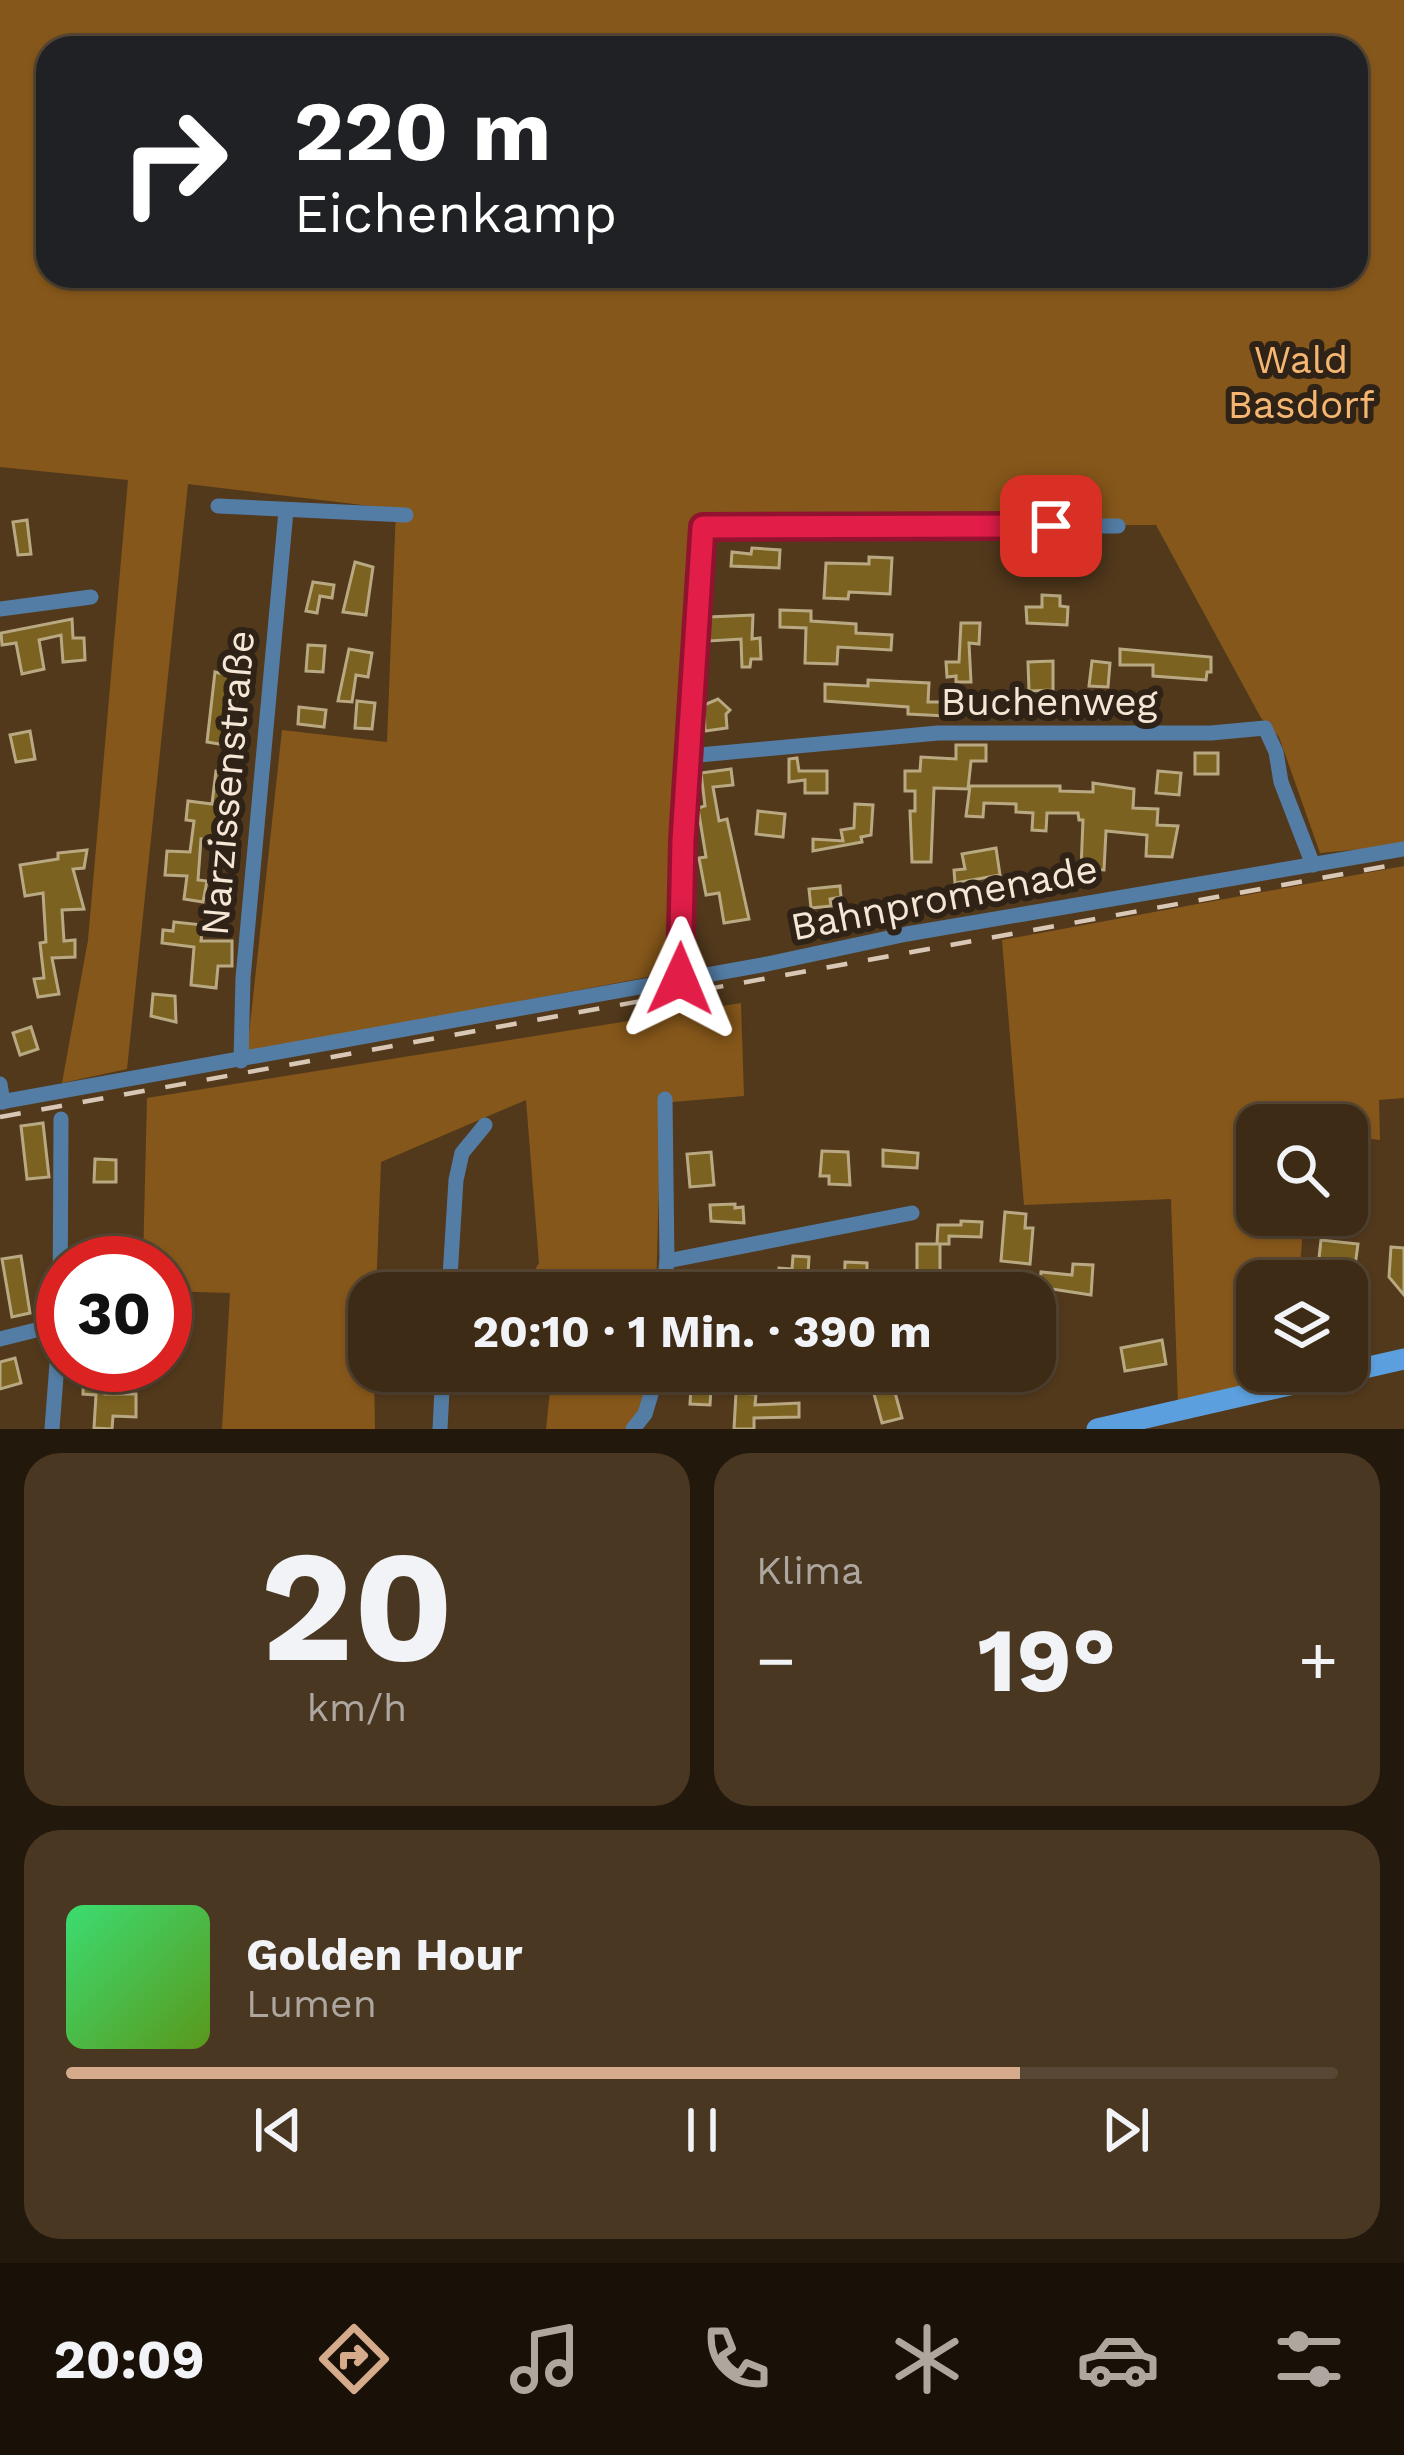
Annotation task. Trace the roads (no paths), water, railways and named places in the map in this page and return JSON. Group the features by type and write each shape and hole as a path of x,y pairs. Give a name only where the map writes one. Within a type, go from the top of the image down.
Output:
{"main road":[{"path":"1097,1429 1404,1359"}],"street":[{"path":"218,506 406,515"},
{"name":"Narzissenstraße","path":"242,1061 242,978 286,511"},
{"path":"680,979 703,527 1118,526"},
{"path":"0,609 91,596"},
{"name":"Buchenweg","path":"688,756 938,734 1211,733 1265,728 1312,865"},
{"name":"Bahnpromenade","path":"2,1102 907,934 1404,849"},
{"path":"0,1084 2,1102"},
{"path":"665,1099 666,1272"},
{"path":"60,1236 61,1119"},
{"path":"449,1272 462,1154 485,1125"},
{"path":"667,1262 912,1213"},
{"path":"0,1339 36,1330"},
{"path":"52,1429 55,1392"},
{"path":"440,1429 442,1392"},
{"path":"633,1429 645,1414 652,1392"}],"railway":[{"path":"0,1117 1404,863"}],"park label":[{"name":"Wald Basdorf","path":"1301,382"}]}
